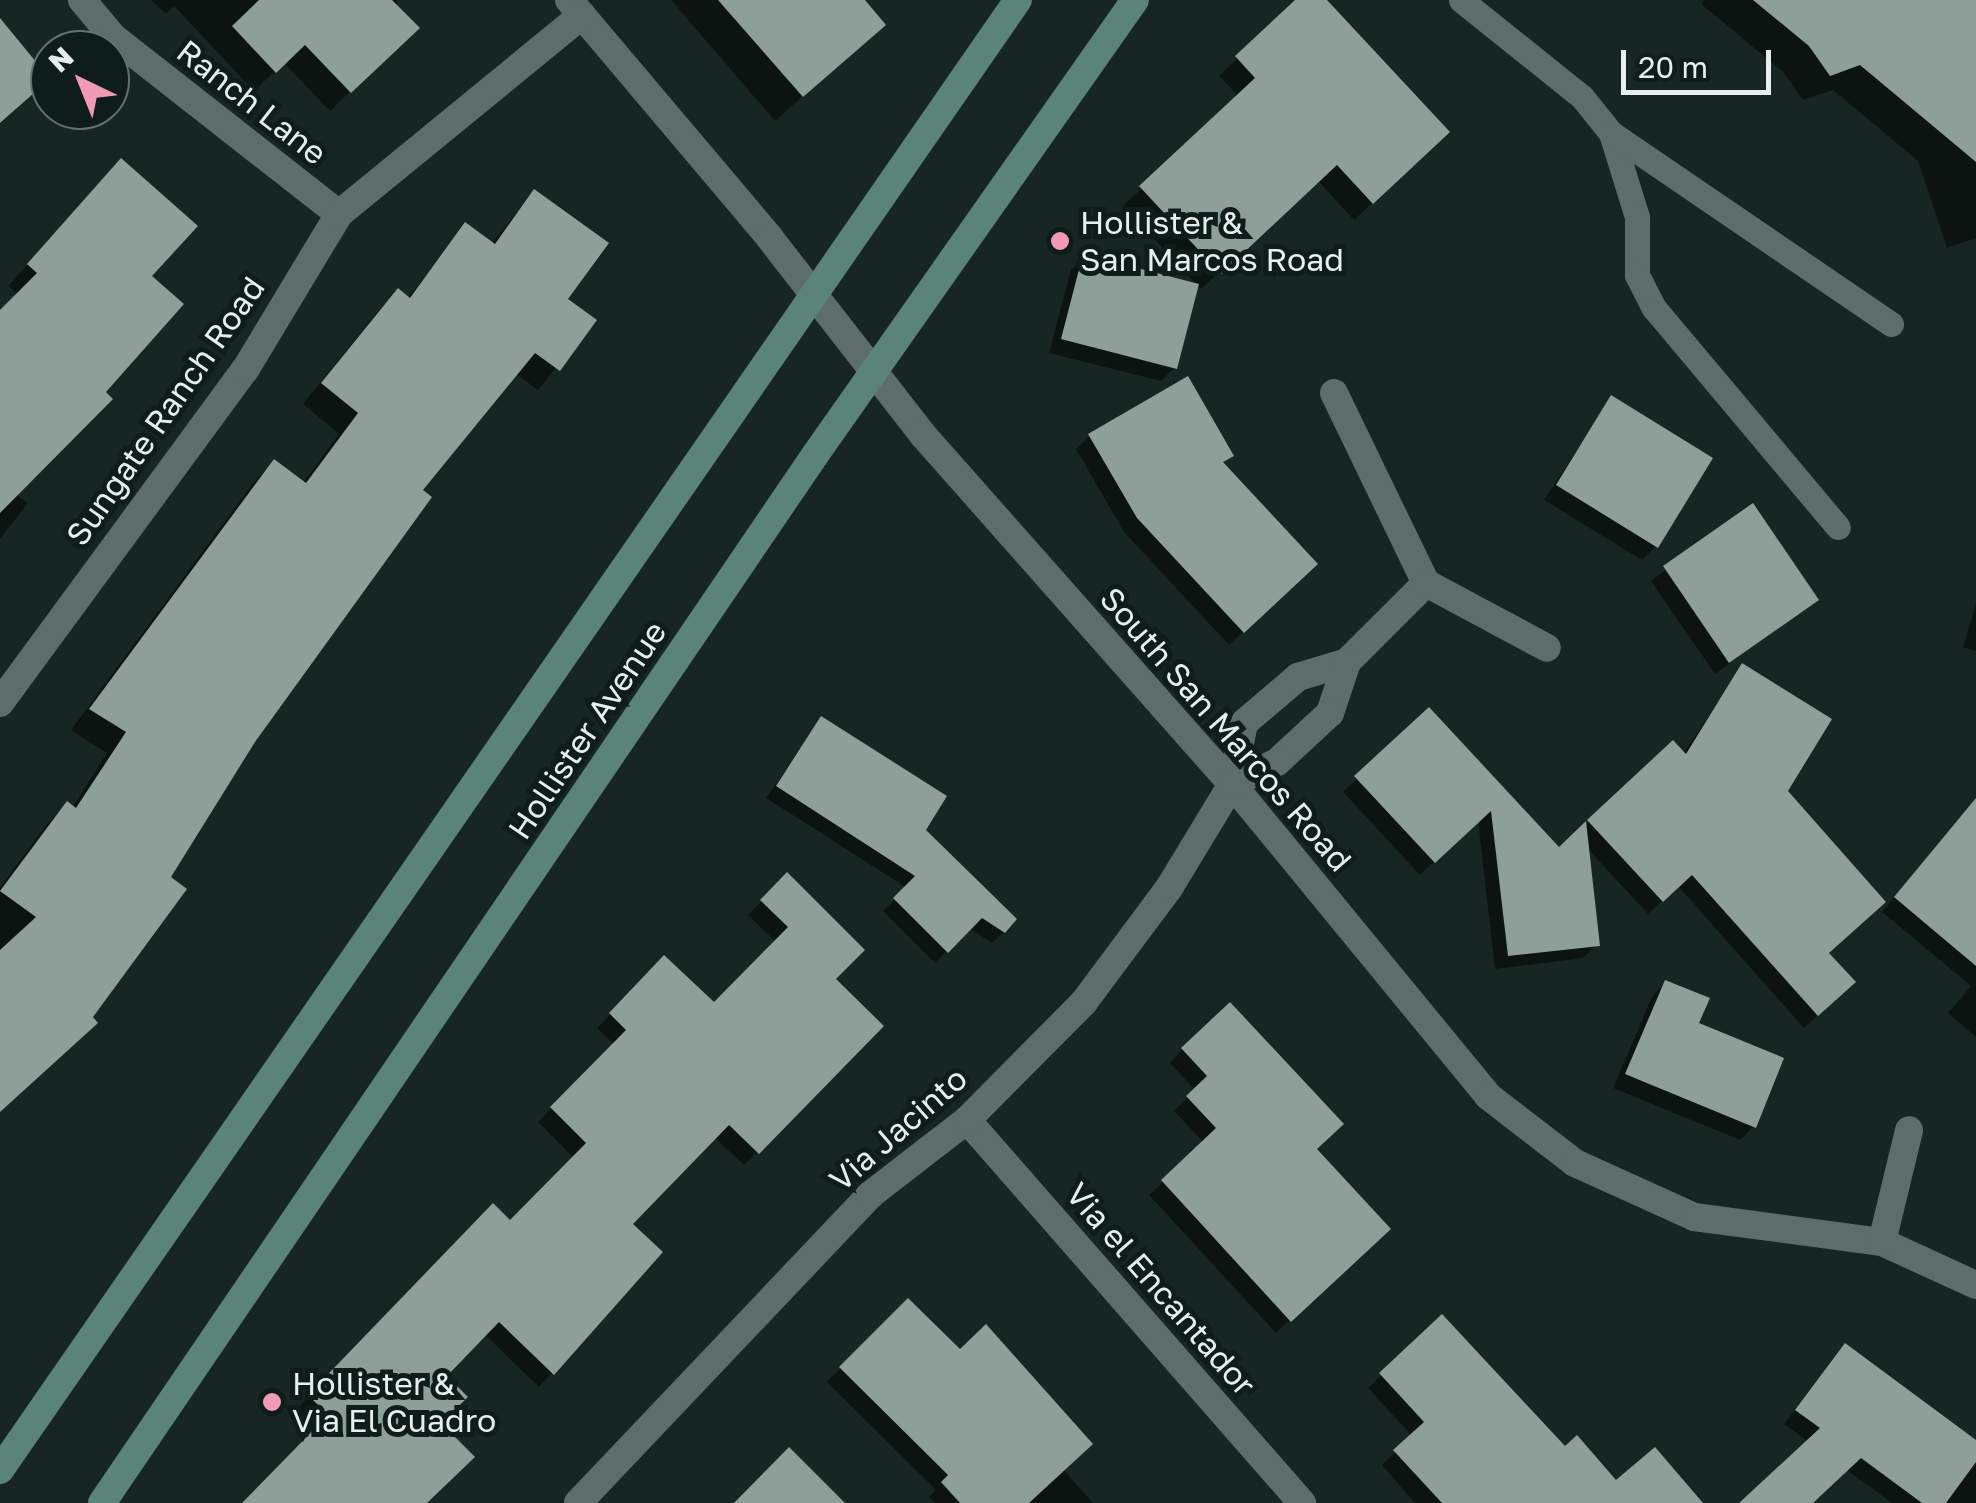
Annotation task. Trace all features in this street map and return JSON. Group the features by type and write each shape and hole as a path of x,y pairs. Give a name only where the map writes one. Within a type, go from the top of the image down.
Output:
{"main road":[{"name":"Hollister Avenue","path":"0,1470 1018,0"},
{"name":"Hollister Avenue","path":"102,1503 872,374 1135,0"}],"street":[{"name":"Ranch Lane","path":"82,0 113,37 339,214"},
{"name":"Sungate Ranch Road","path":"0,704 246,370 339,214 575,8"},
{"name":"South San Marcos Road","path":"575,8 769,236 812,299 872,374 1232,784 1488,1096 1575,1162 1694,1217 1882,1242 1976,1285"},
{"path":"1334,393 1426,583 1547,648"},
{"path":"1232,784 1278,762 1330,713 1347,662 1426,583"},
{"path":"1232,784 1244,723 1298,677 1347,662"},
{"name":"Via Jacinto","path":"578,1503 870,1195 967,1120 1084,1002 1169,888 1232,784"},
{"name":"Via el Encantador","path":"967,1120 1302,1503"},
{"path":"1882,1242 1909,1130"}],"lane":[{"path":"1461,0 1582,96 1611,133 1891,324"},
{"path":"1611,133 1638,217 1636,275 1654,308 1838,527"}],"building":[{"path":"259,0 392,0 420,28 351,93 305,45 276,73 232,26"},
{"path":"718,0 865,0 886,25 803,97"},
{"path":"1295,0 1327,0 1450,132 1373,204 1337,165 1221,274 1139,186 1255,78 1235,56"},
{"path":"1753,0 1976,0 1976,162 1860,65 1830,76 1809,46"},
{"path":"0,18 30,55 30,97 0,123"},
{"path":"121,158 198,226 152,276 184,304 106,392 113,399 0,513 0,310 37,273 27,264"},
{"path":"534,189 609,243 568,299 597,320 560,371 535,353 423,490 432,497 255,742 171,877 187,889 93,1017 98,1023 0,1112 0,950 36,917 0,891 67,801 76,808 126,732 89,709 274,459 306,483 358,413 321,383 398,288 410,298 465,222 495,244"},
{"path":"1083,254 1199,284 1177,369 1061,339"},
{"path":"1188,376 1234,456 1223,462 1318,564 1244,633 1137,518 1088,434"},
{"path":"1611,395 1713,458 1658,548 1556,485"},
{"path":"1753,503 1819,600 1729,663 1663,566"},
{"path":"1742,663 1832,719 1788,791 1886,902 1829,953 1856,982 1818,1016 1692,875 1663,902 1587,820 1673,740 1686,754"},
{"path":"1429,707 1559,847 1586,821 1600,946 1508,956 1491,811 1435,863 1354,776"},
{"path":"821,716 947,796 926,830 1017,919 1005,933 982,918 948,953 893,898 915,876 776,786"},
{"path":"1976,798 1976,966 1894,897"},
{"path":"787,872 865,950 836,979 884,1026 759,1154 729,1125 633,1224 663,1252 554,1375 499,1322 447,1376 468,1397 441,1423 475,1457 427,1503 242,1503 328,1415 308,1395 493,1203 510,1220 586,1143 550,1107 626,1030 609,1013 664,955 714,1002 788,927 760,900"},
{"path":"1665,980 1710,998 1699,1023 1784,1058 1756,1128 1625,1074"},
{"path":"1230,1002 1344,1124 1317,1149 1391,1229 1291,1322 1161,1180 1216,1128 1186,1096 1207,1076 1181,1048"},
{"path":"908,1298 960,1349 986,1324 1093,1444 1029,1503 960,1503 941,1482 948,1475 839,1367"},
{"path":"1442,1314 1565,1446 1577,1435 1616,1480 1655,1447 1703,1503 1442,1503 1393,1450 1424,1422 1379,1373"},
{"path":"1845,1343 1976,1440 1976,1462 1946,1503 1922,1503 1861,1458 1813,1503 1739,1503 1820,1428 1795,1410"},
{"path":"789,1447 845,1503 734,1503"}],"place":[{"name":"Hollister & San Marcos Road","path":"1060,241"},
{"name":"Hollister & Via El Cuadro","path":"272,1402"}]}
